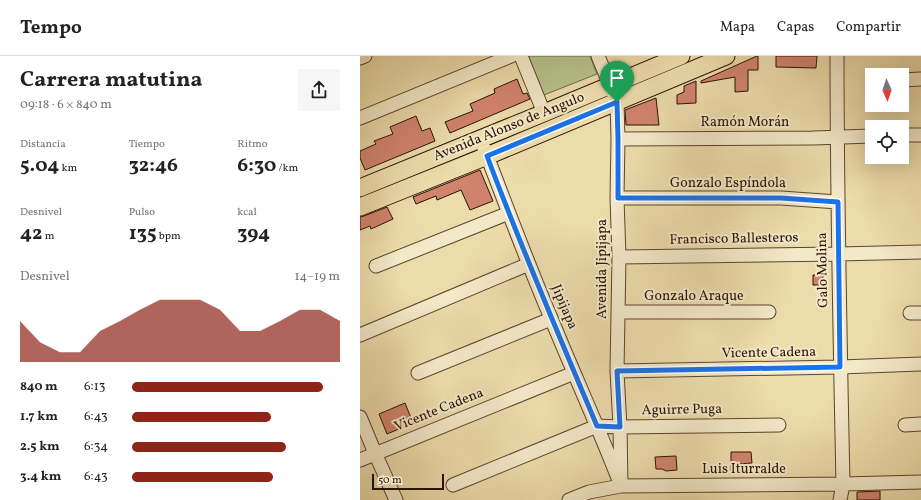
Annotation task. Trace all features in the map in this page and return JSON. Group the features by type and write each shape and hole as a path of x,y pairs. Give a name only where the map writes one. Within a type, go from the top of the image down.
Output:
{"main road":[{"name":"Avenida Alonso de Angulo","path":"360,188 681,56"},
{"name":"Avenida Alonso de Angulo","path":"360,207 487,156 726,56"}],"street":[{"path":"360,58 365,56"},
{"path":"360,118 511,56"},
{"path":"521,56 544,113"},
{"name":"Avenida Jipijapa","path":"598,56 617,102 619,257 617,371 621,486"},
{"name":"Galo Molina","path":"837,56 840,367 844,484 840,500"},
{"path":"909,80 921,79"},
{"path":"909,135 921,135"},
{"name":"Ramón Morán","path":"618,139 865,136"},
{"name":"Jipijapa","path":"480,139 551,319 621,486"},
{"name":"Gonzalo Espíndola","path":"618,198 781,198 838,202"},
{"path":"376,266 509,213"},
{"name":"Francisco Ballesteros","path":"619,257 921,252"},
{"path":"360,334 529,264"},
{"name":"Gonzalo Araque","path":"618,312 769,312"},
{"path":"418,373 551,319"},
{"name":"Vicente Cadena","path":"617,371 921,364"},
{"name":"Vicente Cadena","path":"360,460 574,373"},
{"path":"360,417 396,500"},
{"path":"905,425 921,424"},
{"name":"Aguirre Puga","path":"453,485 597,426 779,425"},
{"name":"Luis Iturralde","path":"568,500 589,492 621,486 921,482"}],"green space":[{"path":"528,56 590,56 597,74 544,95"}],"building":[{"path":"757,56 758,70 748,70 748,91 735,92 735,77 701,83 701,81"},
{"path":"776,56 817,56 816,68 776,67"},
{"path":"517,79 523,94 527,93 530,99 450,133 445,122 473,111 470,104 495,93 494,89"},
{"path":"696,81 696,103 677,104 677,95 684,92 684,86"},
{"path":"656,98 659,125 626,125 625,110"},
{"path":"416,116 422,131 430,128 435,141 365,170 360,158 360,151 376,144 374,141 393,134 390,127"},
{"path":"480,170 493,201 470,210 461,190 437,200 436,196 416,204 413,197"},
{"path":"387,207 393,219 371,229 370,226 360,230 360,217"},
{"path":"813,275 823,275 823,285 813,285"},
{"path":"405,403 413,423 387,434 379,414"},
{"path":"731,452 751,452 752,463 739,464 739,471 731,471"},
{"path":"676,456 677,470 666,471 656,469 655,457"},
{"path":"880,491 880,500 857,500 857,492"}],"route":[{"path":"617,102 618,198 781,198 838,202 840,367 617,371 620,427 597,426 551,319 487,156 617,102"}]}
